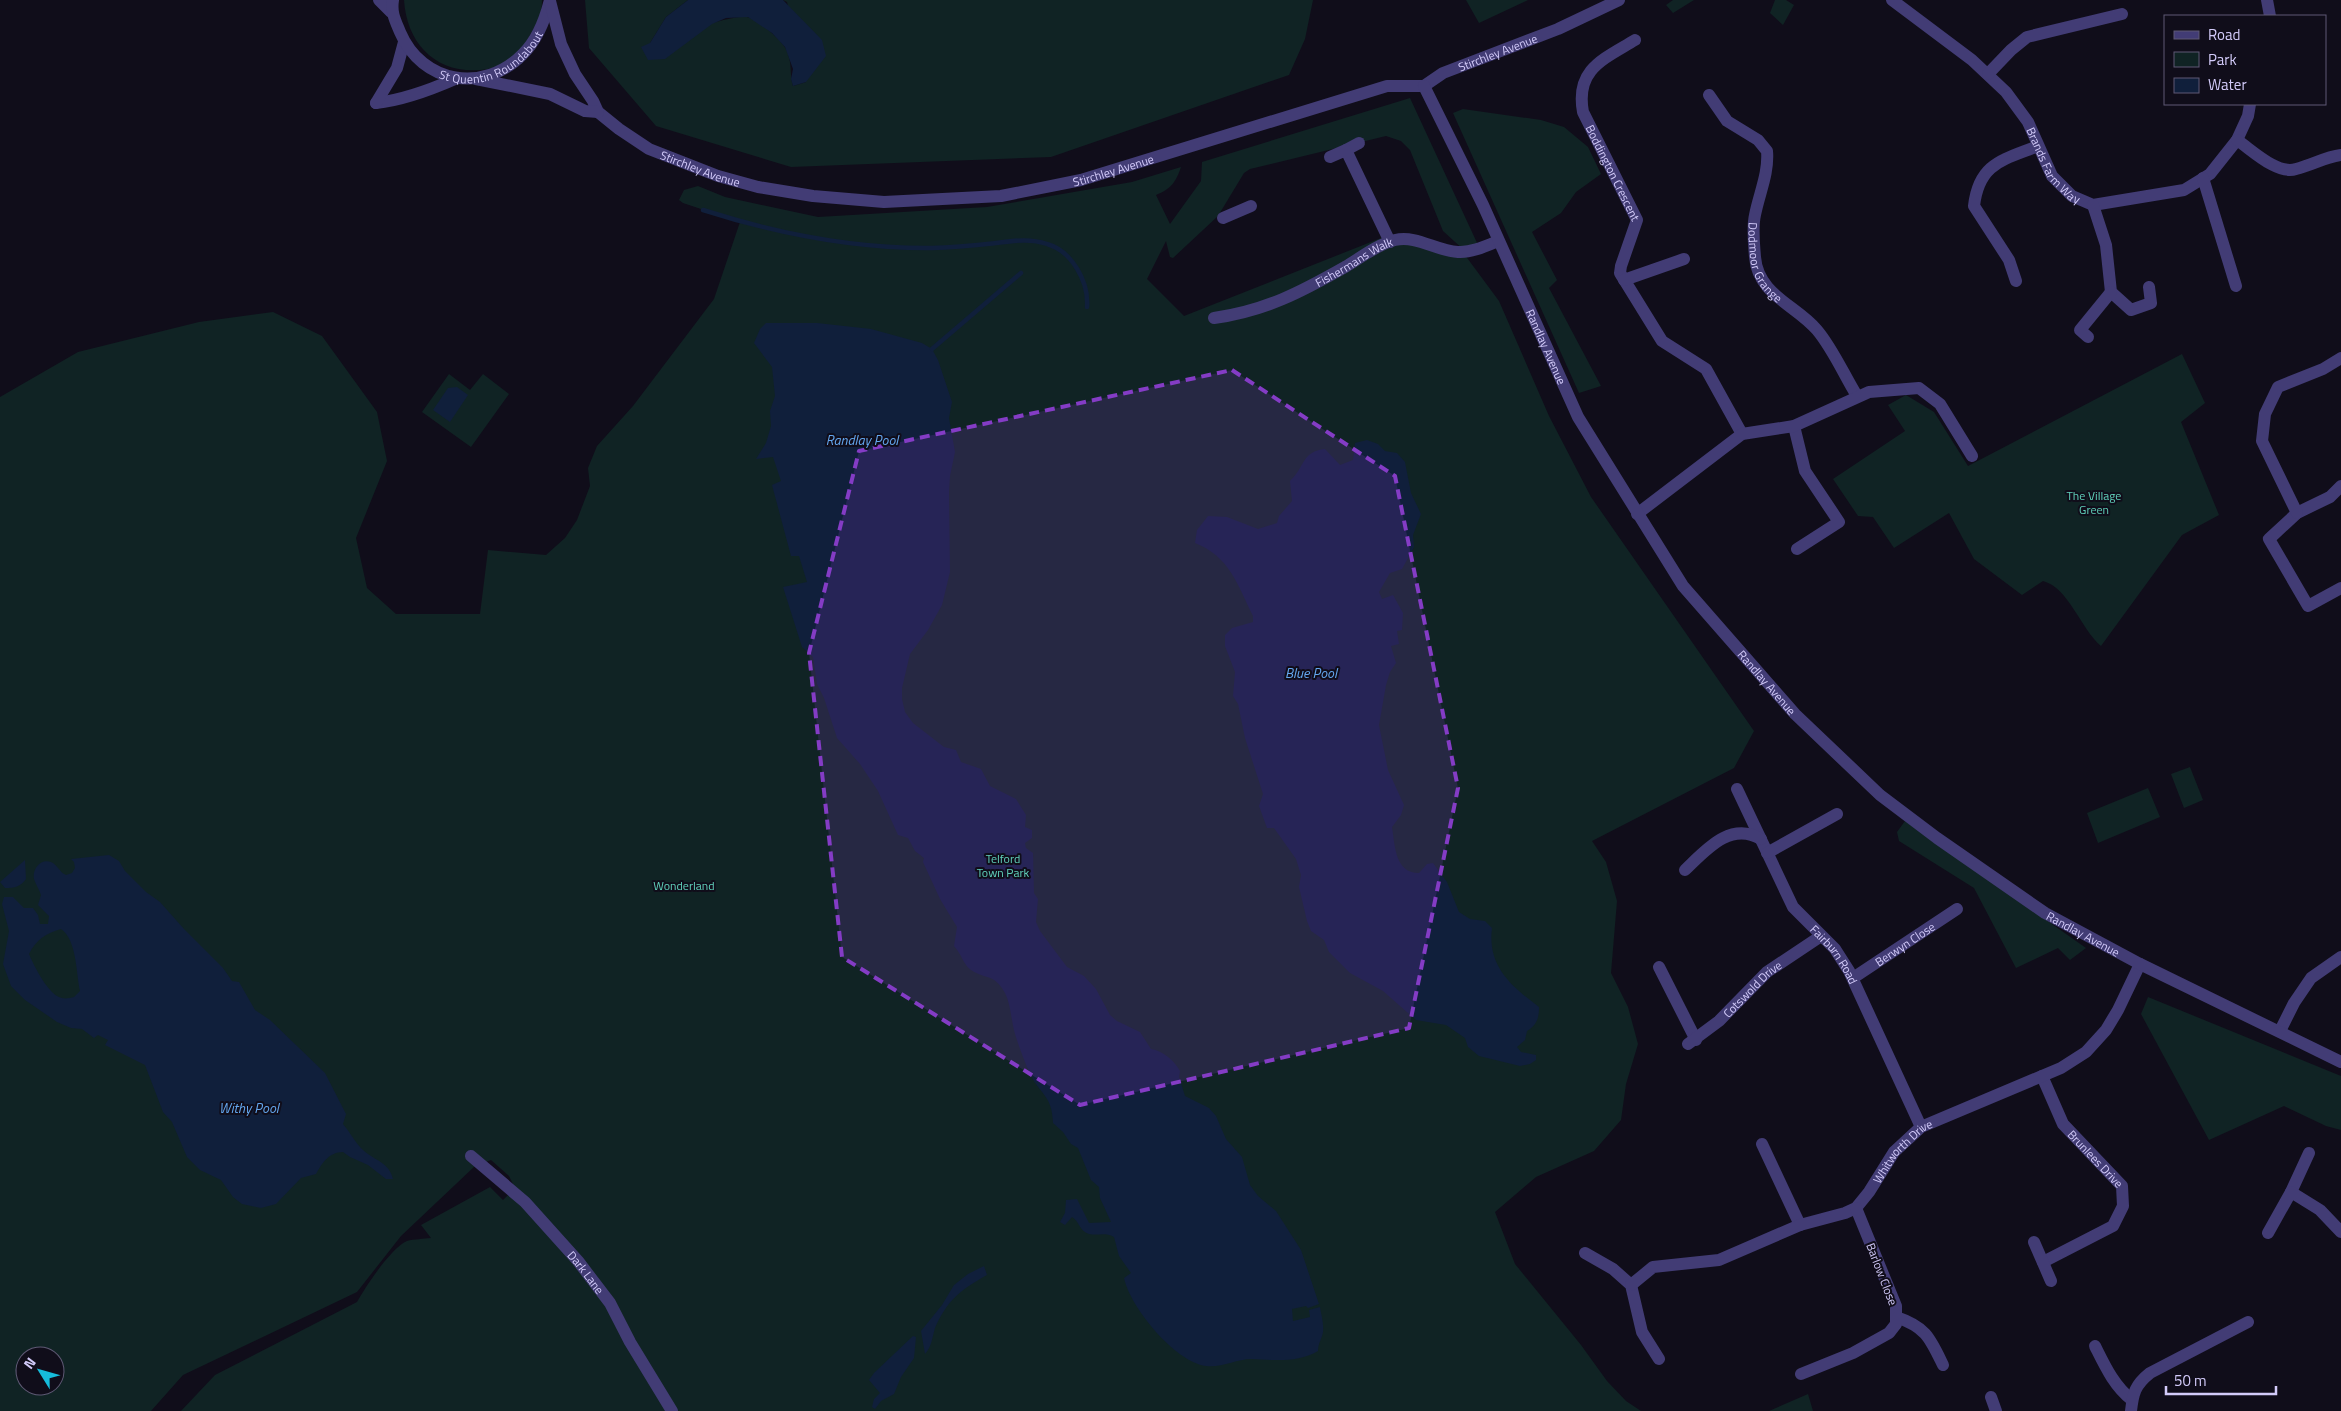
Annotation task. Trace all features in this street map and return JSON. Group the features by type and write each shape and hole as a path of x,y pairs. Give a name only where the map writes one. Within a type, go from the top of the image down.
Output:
{"street":[{"path":"379,0 392,6"},
{"path":"550,0 566,56 598,112"},
{"name":"St Quentin Roundabout","path":"392,6 404,42 418,59 435,72 456,79 474,79 509,65 523,54 539,32 550,0"},
{"name":"Stirchley Avenue","path":"598,112 649,148 718,176 758,187 813,196 884,202 1002,196 1081,180 1387,86 1424,86 1443,73 1558,29 1618,0"},
{"path":"2267,0 2270,15"},
{"name":"Brands Farm Way","path":"1896,1 1988,74 2006,92 2028,122 2052,176 2072,196 2093,205 2184,190 2204,178 2210,174 2238,140 2248,116 2250,105"},
{"path":"1988,74 2011,50 2027,37 2122,14"},
{"name":"Boddington Crescent","path":"1624,280 1620,273 1621,266 1636,220 1583,112 1581,99 1582,88 1590,70 1635,40"},
{"path":"404,42 397,68 376,103 391,102 456,79"},
{"path":"474,79 550,94 584,111 598,112"},
{"name":"Randlay Avenue","path":"1424,86 1483,204 1578,417 1683,586 1796,714 1880,794 1937,838 2045,913 2140,964 2341,1062"},
{"name":"Dodmoor Grange","path":"1709,95 1727,121 1758,140 1767,151 1767,168 1753,228 1755,260 1762,280 1773,293 1817,329 1857,396"},
{"path":"2238,140 2277,167 2294,170 2330,156 2341,155"},
{"path":"1330,157 1360,143"},
{"path":"2016,281 2009,260 1974,206 1976,188 1992,165 2038,146"},
{"path":"1346,150 1390,242"},
{"path":"2204,178 2236,286"},
{"path":"2093,205 2106,245 2111,292 2131,310 2151,303 2150,287"},
{"path":"1223,218 1251,206"},
{"name":"Fishermans Walk","path":"1214,318 1234,315 1277,303 1390,242 1415,240 1438,249 1460,253 1498,241"},
{"path":"1684,259 1624,280 1662,341 1706,369 1742,434"},
{"path":"2088,337 2080,330 2111,292"},
{"path":"2297,512 2262,441 2265,414 2278,387 2323,369 2341,358"},
{"path":"1637,514 1742,434 1794,426 1812,420 1857,396 1881,390 1919,388 1940,404 1972,456"},
{"path":"1794,426 1805,471 1839,522 1797,550"},
{"path":"2341,486 2330,497 2297,512 2269,539 2308,606 2341,588"},
{"name":"Fairburn Road","path":"1737,789 1793,907 1835,949 1853,978 1921,1127"},
{"path":"1767,853 1836,814"},
{"path":"1685,870 1711,845 1728,835 1744,832 1761,839"},
{"name":"Berwyn Close","path":"1853,978 1957,910"},
{"name":"Cotswold Drive","path":"1659,967 1692,1042 1719,1021 1767,972 1820,936"},
{"path":"2280,1031 2294,1003 2311,978 2341,957"},
{"name":"Whitworth Drive","path":"1856,1208 1869,1192 1894,1152 1921,1127 2076,1060 2096,1042 2118,1010 2140,964"},
{"name":"Brunlees Drive","path":"2042,1076 2062,1124 2122,1186 2123,1206 2112,1226 2043,1262"},
{"path":"1762,1144 1800,1225"},
{"path":"2268,1233 2291,1192 2309,1153"},
{"name":"Dark Lane","path":"471,1156 525,1202 578,1261 610,1303 630,1342 672,1411"},
{"path":"2291,1192 2320,1210 2341,1232"},
{"path":"1632,1285 1653,1267 1719,1260 1800,1225 1845,1213 1856,1208"},
{"name":"Barlow Close","path":"1801,1374 1853,1353 1889,1333 1896,1324 1896,1306 1856,1208"},
{"path":"2034,1242 2052,1281"},
{"path":"1585,1253 1613,1269 1632,1285 1642,1332 1658,1359"},
{"path":"1896,1317 1913,1323 1925,1331 1943,1365"},
{"path":"2132,1406 2138,1383 2150,1373 2248,1322"},
{"path":"2095,1346 2111,1377 2132,1406"},
{"path":"1991,1397 1996,1411"}],"highlighted area":[{"path":"1232,370 1395,476 1458,788 1409,1028 1080,1105 842,957 809,653 859,451"}],"green space":[{"path":"404,0 542,0 539,18 523,48 515,58 496,67 471,70 455,68 441,63 419,45 407,17"},
{"path":"585,0 688,0 666,17 650,43 728,19 747,17 752,19 774,35 786,49 793,86 806,82 787,2 783,0 1313,0 1305,39 1289,75 1051,157 791,167 656,126 589,48"},
{"path":"1466,0 1528,0 1479,23"},
{"path":"1673,0 1694,0 1673,13 1666,5"},
{"path":"1775,0 1786,0 1794,5 1783,25 1770,13"},
{"name":"Telford Town Park","path":"1410,98 1478,245 1465,251 1443,231 1410,150 1401,141 1386,136 1250,169 1244,173 1218,216 1173,258 1170,257 1166,241 1147,279 1184,316 1381,238 1462,251 1499,301 1549,416 1591,497 1754,731 1734,768 1592,841 1606,862 1617,901 1611,973 1628,1007 1638,1044 1626,1084 1621,1120 1594,1151 1536,1177 1495,1212 1515,1264 1581,1345 1607,1381 1626,1401 1641,1411 181,1411 215,1375 357,1302 379,1268 394,1251 407,1241 431,1238 421,1225 490,1187 503,1200 515,1188 509,1176 491,1160 475,1166 401,1236 357,1292 183,1375 151,1411 0,1411 0,397 78,352 199,322 273,312 322,336 377,412 387,461 356,538 367,588 396,614 480,614 488,550 546,555 565,538 577,520 590,486 588,468 597,446 633,406 714,299 740,222 683,203 679,200 684,190 698,186 725,197 818,217 987,207 1132,182 1181,167 1172,184 1166,190 1156,195 1170,224 1201,181 1202,162"},
{"path":"1463,109 1541,120 1564,127 1588,147 1601,174 1576,192 1561,213 1532,232 1557,280 1549,288 1601,386 1579,393 1453,113"},
{"name":"The Village Green","path":"2182,354 2205,403 2181,422 2219,515 2182,535 2101,646 2067,600 2052,585 2043,581 2022,595 1974,559 1949,513 1894,548 1873,517 1858,516 1833,479 1905,431 1888,405 1906,395 1934,412 1968,466"},
{"path":"449,374 470,390 483,374 509,394 471,447 422,412"},
{"path":"2190,767 2203,800 2184,808 2171,774"},
{"path":"2148,788 2160,817 2098,843 2087,813"},
{"path":"1905,821 2086,948 2070,960 2058,948 2016,968 1974,888 1899,841 1897,832"},
{"path":"2148,997 2341,1076 2341,1130 2326,1126 2284,1106 2209,1140 2141,1014"},
{"path":"1808,1394 1813,1411 1769,1411"}],"water":[{"path":"688,0 783,0 822,40 826,56 806,82 793,86 791,79 793,69 785,47 772,33 748,17 726,18 712,24 665,59 648,60 641,47 650,43 666,17"},
{"name":"Randlay Pool","path":"766,323 817,323 871,329 922,343 932,349 938,360 952,402 949,418 955,452 949,492 950,572 942,605 928,630 910,654 902,688 905,712 913,723 944,747 956,750 961,762 981,769 990,786 1016,799 1026,815 1025,827 1032,830 1032,838 1025,843 1026,848 1033,853 1034,893 1038,899 1036,922 1040,931 1067,967 1084,976 1096,989 1110,1015 1117,1021 1140,1032 1151,1049 1164,1054 1175,1063 1180,1071 1179,1077 1185,1096 1209,1108 1216,1116 1226,1139 1242,1157 1250,1185 1258,1196 1276,1211 1301,1250 1319,1304 1308,1308 1306,1306 1292,1309 1293,1321 1310,1317 1309,1310 1320,1307 1323,1329 1318,1351 1310,1355 1286,1360 1246,1359 1212,1366 1194,1362 1181,1355 1168,1344 1144,1318 1128,1290 1124,1278 1131,1273 1119,1256 1114,1237 1086,1233 1072,1217 1065,1225 1060,1222 1065,1213 1066,1200 1077,1199 1089,1223 1111,1222 1100,1198 1099,1187 1091,1180 1078,1148 1071,1144 1063,1132 1053,1123 1051,1107 1031,1076 1015,1034 1009,1002 1005,993 997,982 969,968 954,946 957,927 940,899 923,862 924,858 915,851 908,838 898,835 878,791 860,764 837,738 824,698 817,684 813,657 802,647 783,587 807,582 799,556 791,556 772,485 781,481 773,457 756,459 766,443 771,426 770,411 775,396 772,367 754,343 760,329"},
{"path":"457,387 468,395 450,422 433,410 448,388"},
{"name":"Blue Pool","path":"1367,440 1378,444 1385,451 1397,453 1405,462 1411,493 1421,514 1413,535 1414,547 1402,569 1390,573 1379,592 1382,599 1393,595 1403,613 1402,630 1397,631 1399,644 1391,646 1396,663 1390,672 1386,685 1379,725 1388,770 1404,805 1401,815 1392,827 1396,850 1401,863 1411,872 1419,873 1427,864 1433,863 1447,882 1459,912 1470,919 1485,921 1492,928 1491,941 1497,964 1511,983 1539,1007 1537,1021 1527,1031 1525,1040 1517,1047 1521,1052 1536,1055 1536,1060 1530,1064 1520,1066 1479,1056 1468,1047 1465,1038 1446,1025 1416,1020 1383,991 1350,973 1329,952 1324,940 1311,931 1299,887 1301,875 1296,859 1274,828 1267,828 1259,806 1263,794 1245,738 1238,704 1233,696 1235,672 1225,646 1225,635 1232,628 1253,622 1253,616 1237,583 1225,564 1207,549 1195,543 1197,530 1208,516 1227,517 1258,529 1277,523 1279,516 1292,501 1290,481 1308,456 1318,450 1325,449 1340,465 1353,460 1355,443"},
{"name":"Withy Pool","path":"109,855 119,861 125,871 146,892 160,902 223,968 232,981 239,982 255,1010 270,1020 325,1073 346,1114 343,1124 360,1147 385,1165 393,1179 386,1179 368,1165 343,1152 338,1152 327,1159 316,1174 301,1178 276,1204 261,1208 242,1204 233,1197 221,1180 200,1170 187,1157 172,1122 163,1112 145,1065 105,1045 108,1040 98,1035 94,1038 82,1029 71,1028 57,1022 25,1000 11,986 3,964 9,931 2,904 4,897 13,897 24,908 33,908 38,915 40,924 48,924 49,916 38,905 41,895 34,879 34,872 40,863 47,861 53,863 66,875 72,873 75,868 74,862 71,859","holes":["61,929 66,934 75,957 80,991 74,997 62,998 57,996 47,986 29,954 38,941 46,935"]},
{"path":"25,860 26,879 22,884 12,888 5,888 0,882"},
{"path":"984,1266 987,1275 956,1296 945,1310 935,1328 925,1354 921,1331 942,1305 954,1285 968,1274"},
{"path":"913,1336 916,1337 914,1358 901,1377 894,1394 881,1401 875,1409 872,1407 874,1399 880,1393 869,1380"}],"waterway":[{"path":"703,210 758,226 813,238 870,245 934,248 1017,241 1040,242 1056,248 1071,260 1082,278 1087,297 1087,307"},
{"path":"932,349 1021,273"}],"park label":[{"name":"Wonderland","path":"684,885"}]}
